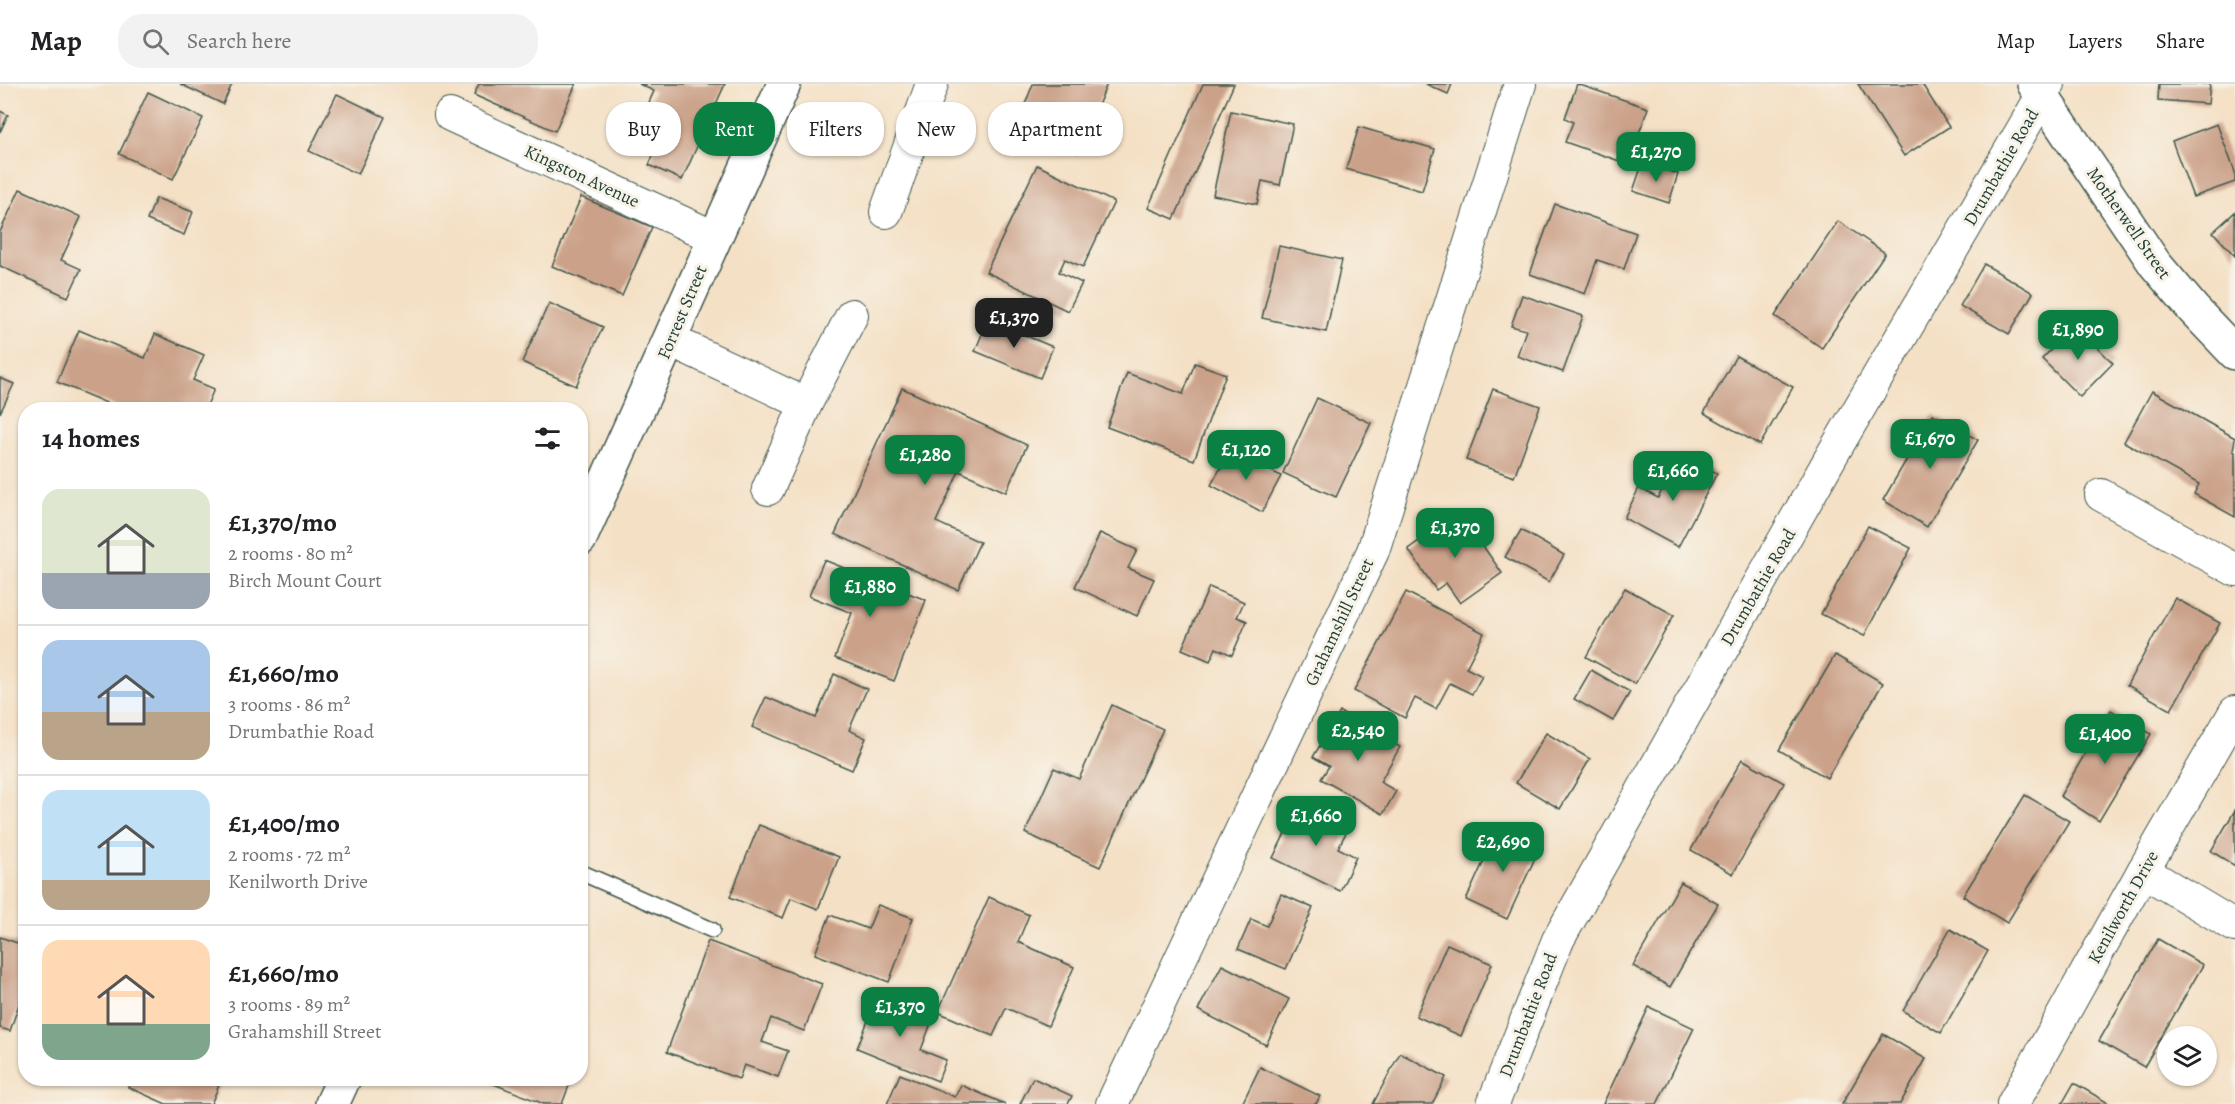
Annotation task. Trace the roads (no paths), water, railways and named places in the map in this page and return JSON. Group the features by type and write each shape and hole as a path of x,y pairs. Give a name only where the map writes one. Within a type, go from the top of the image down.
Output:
{"main road":[{"name":"Forrest Street","path":"588,521 784,84"},
{"name":"Motherwell Street","path":"2042,88 2155,264 2194,310 2235,352"},
{"path":"332,1104 340,1086"}],"street":[{"path":"886,212 932,84"},
{"name":"Grahamshill Street","path":"1112,1104 1373,551 1520,84"},
{"name":"Drumbathie Road","path":"1493,1104 1558,940 2042,88"},
{"name":"Kingston Avenue","path":"450,115 714,237"},
{"path":"768,489 806,404 852,315"},
{"path":"670,340 806,404"},
{"path":"2101,495 2235,570"},
{"name":"Kenilworth Drive","path":"2013,1104 2235,712"},
{"path":"2143,871 2235,926"}],"lane":[{"path":"588,876 712,930"}]}
